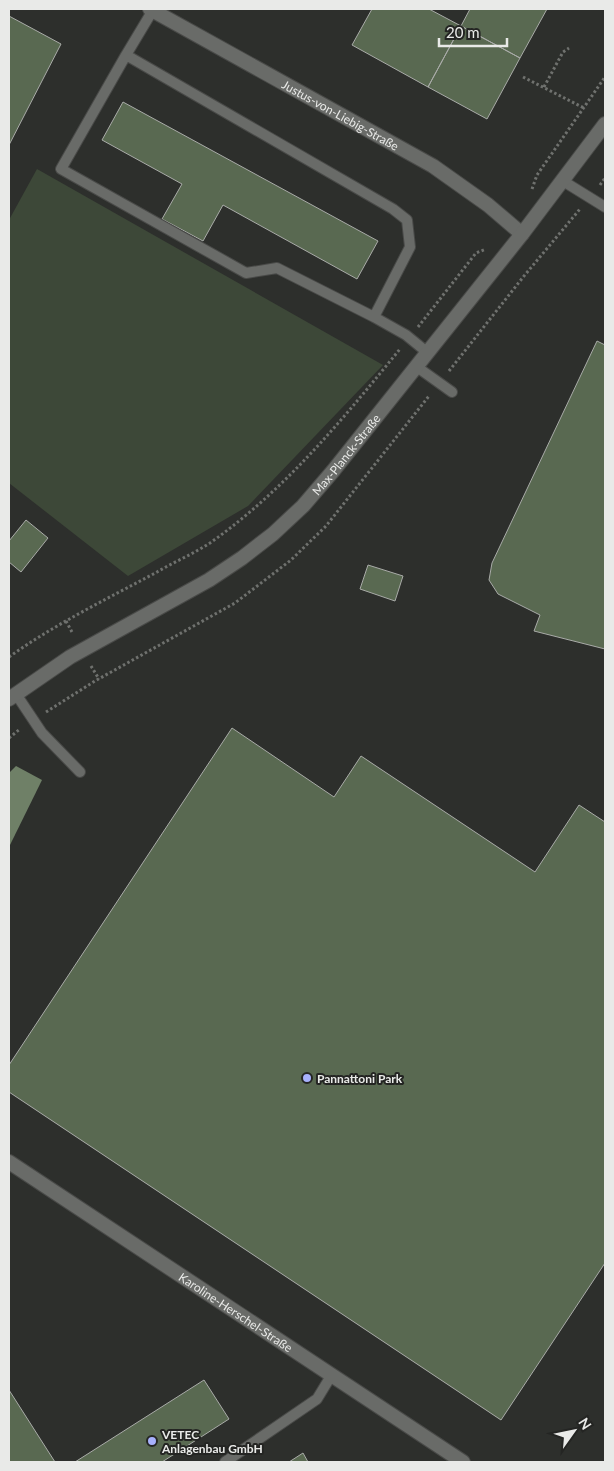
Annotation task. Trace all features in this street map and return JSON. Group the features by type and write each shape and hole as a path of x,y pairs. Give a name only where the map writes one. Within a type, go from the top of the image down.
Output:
{"street":[{"name":"Justus-von-Liebig-Straße","path":"151,9 433,166 488,205 522,234"},
{"name":"Max-Planck-Straße","path":"12,697 70,657 210,580 273,534 303,506 334,471 417,367 522,234 605,124"},
{"name":"Karoline-Herschel-Straße","path":"9,1162 463,1462"}],"lane":[{"path":"151,9 61,169 246,273 277,268 374,317 409,338 428,353"},
{"path":"126,55 393,209 407,220 410,247 374,317"},
{"path":"563,181 605,207"},
{"path":"417,367 452,392"},
{"path":"12,697 42,733 80,772"},
{"path":"225,1462 316,1399 331,1376"}],"path":[{"path":"544,87 563,52 569,48"},
{"path":"524,76 584,108"},
{"path":"529,196 537,175 605,77"},
{"path":"9,657 66,621 208,544 250,513 294,472 352,408 476,254 488,248"}],"shaded area":[{"path":"37,169 383,365 248,506 128,576 9,483 9,220"},
{"path":"16,766 42,780 9,847 9,773"}],"building":[{"path":"372,9 429,9 461,26 428,87 352,45"},
{"path":"470,9 547,9 520,58 461,26"},
{"path":"9,16 61,44 9,145"},
{"path":"461,26 520,58 487,119 428,87"},
{"path":"123,102 378,241 357,279 223,205 203,241 162,219 182,184 102,140"},
{"path":"597,341 605,345 605,649 534,631 540,615 498,594 489,580 492,563"},
{"path":"26,520 48,538 21,572 9,562 9,541"},
{"path":"368,565 403,576 395,601 360,589"},
{"name":"Pannattoni Park","path":"232,728 334,797 361,756 535,872 579,805 605,822 605,1263 501,1420 9,1092 9,1065"},
{"name":"VETEC Anlagenbau GmbH","path":"204,1380 229,1419 162,1462 75,1462"},
{"path":"9,1390 55,1462 9,1462"},
{"path":"303,1453 308,1462 289,1462"}],"place":[{"name":"Pannattoni Park","path":"307,1078"},
{"name":"VETEC Anlagenbau GmbH","path":"152,1441"}]}
